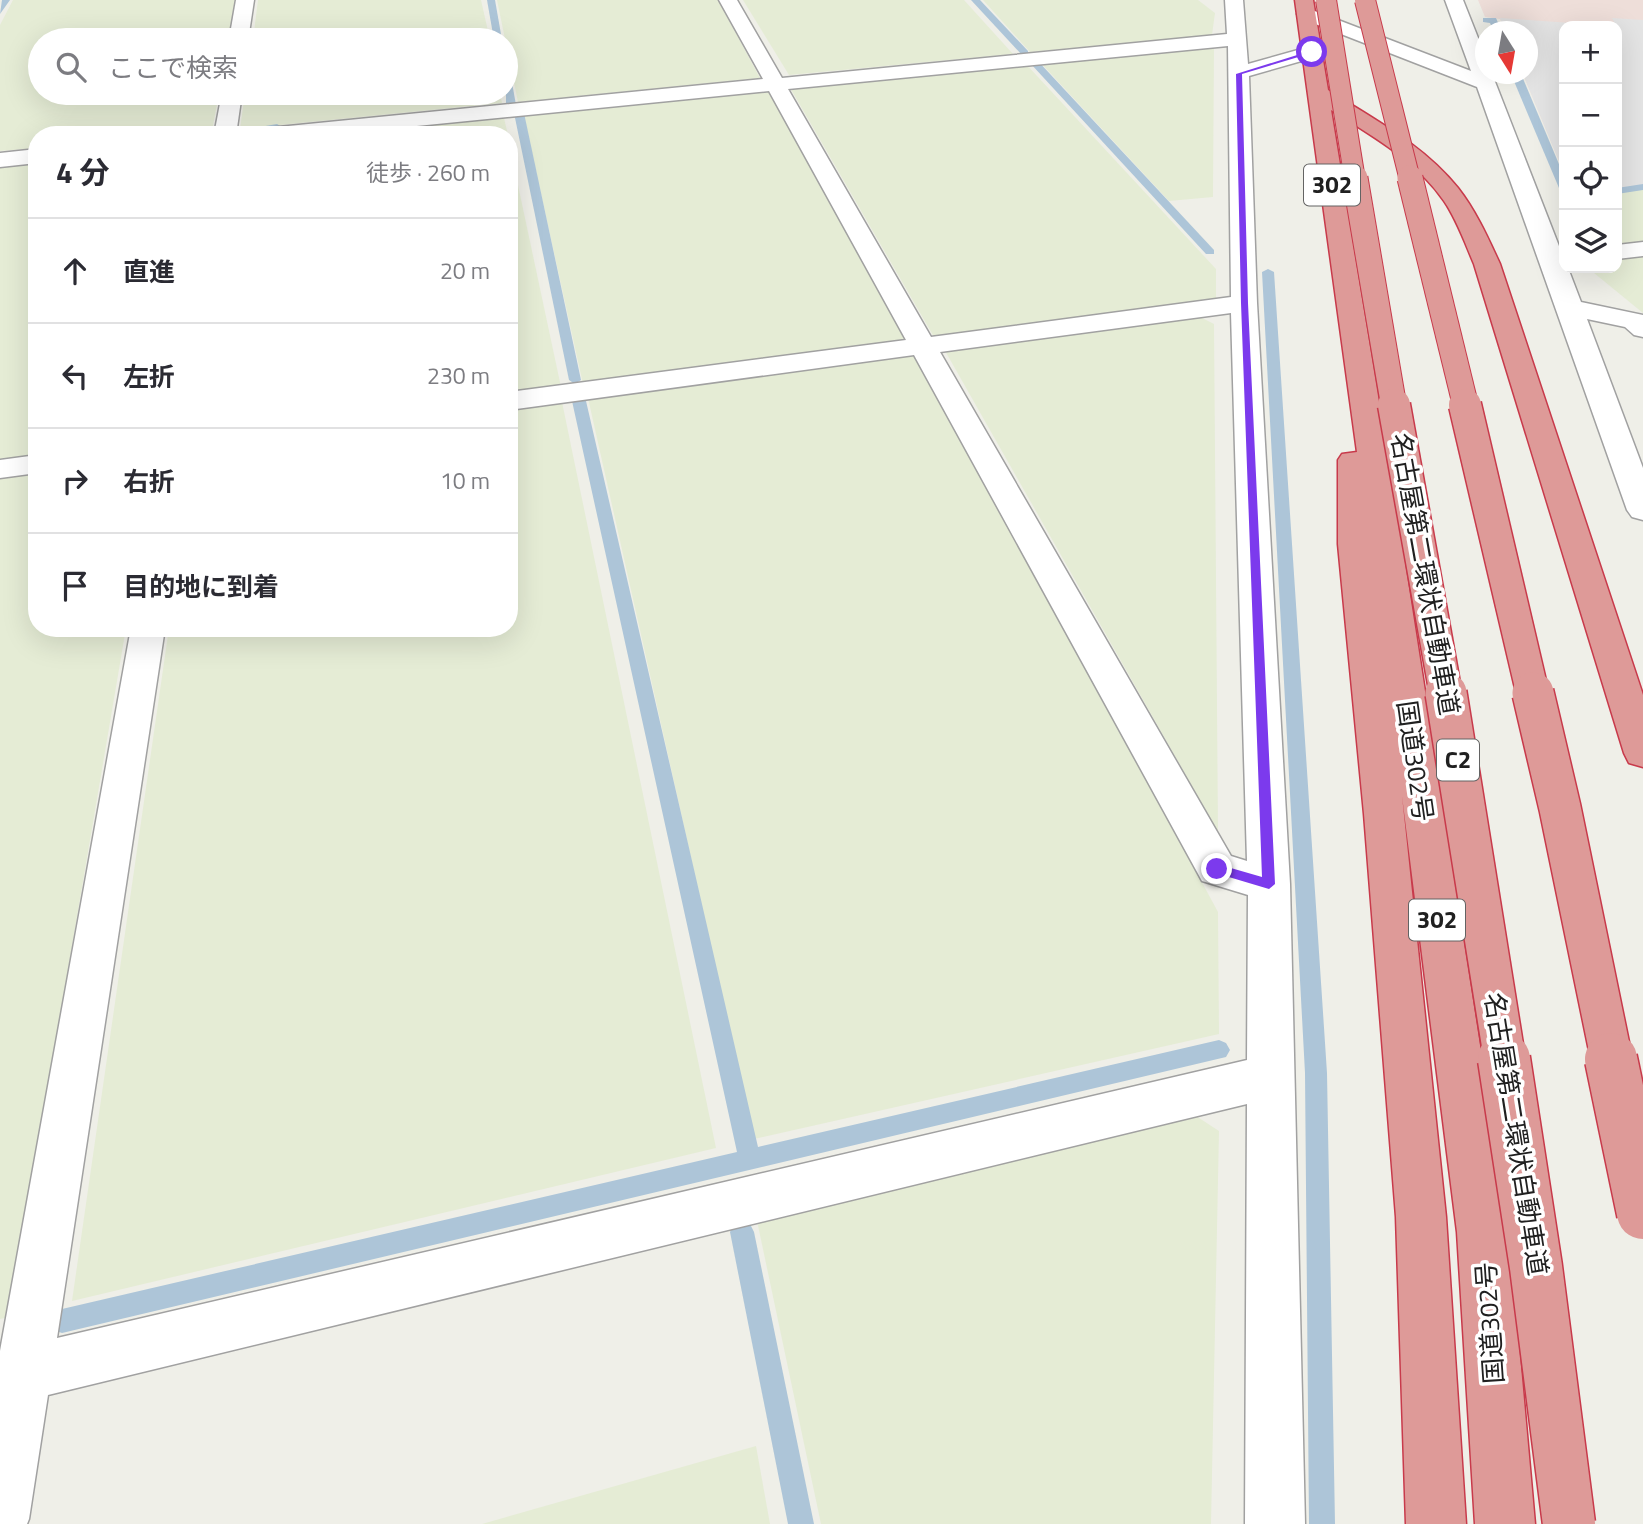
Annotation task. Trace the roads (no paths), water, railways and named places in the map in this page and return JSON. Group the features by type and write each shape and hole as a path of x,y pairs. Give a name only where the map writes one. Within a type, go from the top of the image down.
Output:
{"highway":[{"path":"1365,0 1443,311 1560,808 1643,1213"},
{"name":"国道302号","path":"1312,5 1312,52 1483,1232 1506,1524"},
{"name":"名古屋第二環状自動車道","path":"1312,5 1373,292 1464,789 1536,1268 1569,1524"},
{"path":"1320,94 1432,174 1459,205 1473,232 1487,264 1643,753"},
{"path":"1351,318 1354,544 1385,828 1421,1217 1436,1524"}],"street":[{"path":"241,28 245,0"},
{"path":"728,0 1217,869 1269,884"},
{"path":"1234,0 1269,884 1275,1524"},
{"path":"1454,0 1475,56"},
{"path":"1312,5 1475,78"},
{"path":"349,126 1237,39"},
{"path":"1239,74 1312,52"},
{"path":"1485,84 1558,260 1570,307 1643,510"},
{"path":"226,126 230,105"},
{"path":"0,160 28,157"},
{"path":"1622,251 1643,249"},
{"path":"518,400 1244,303"},
{"path":"1570,307 1634,321 1643,328"},
{"path":"0,469 28,465"},
{"path":"0,1519 12,1377 146,637"},
{"path":"12,1377 1272,1076"}],"waterway":[{"path":"0,12 6,0"},
{"path":"491,0 496,28"},
{"path":"975,0 1025,53"},
{"path":"1486,20 1493,21"},
{"path":"1034,62 1210,252"},
{"path":"1520,84 1559,176"},
{"path":"519,113 575,380"},
{"path":"1622,190 1643,187"},
{"path":"1268,272 1316,1073 1322,1524"},
{"path":"579,401 750,1160"},
{"path":"750,1160 1219,1050"},
{"path":"62,1321 750,1160"},
{"path":"742,1232 801,1524"}]}
